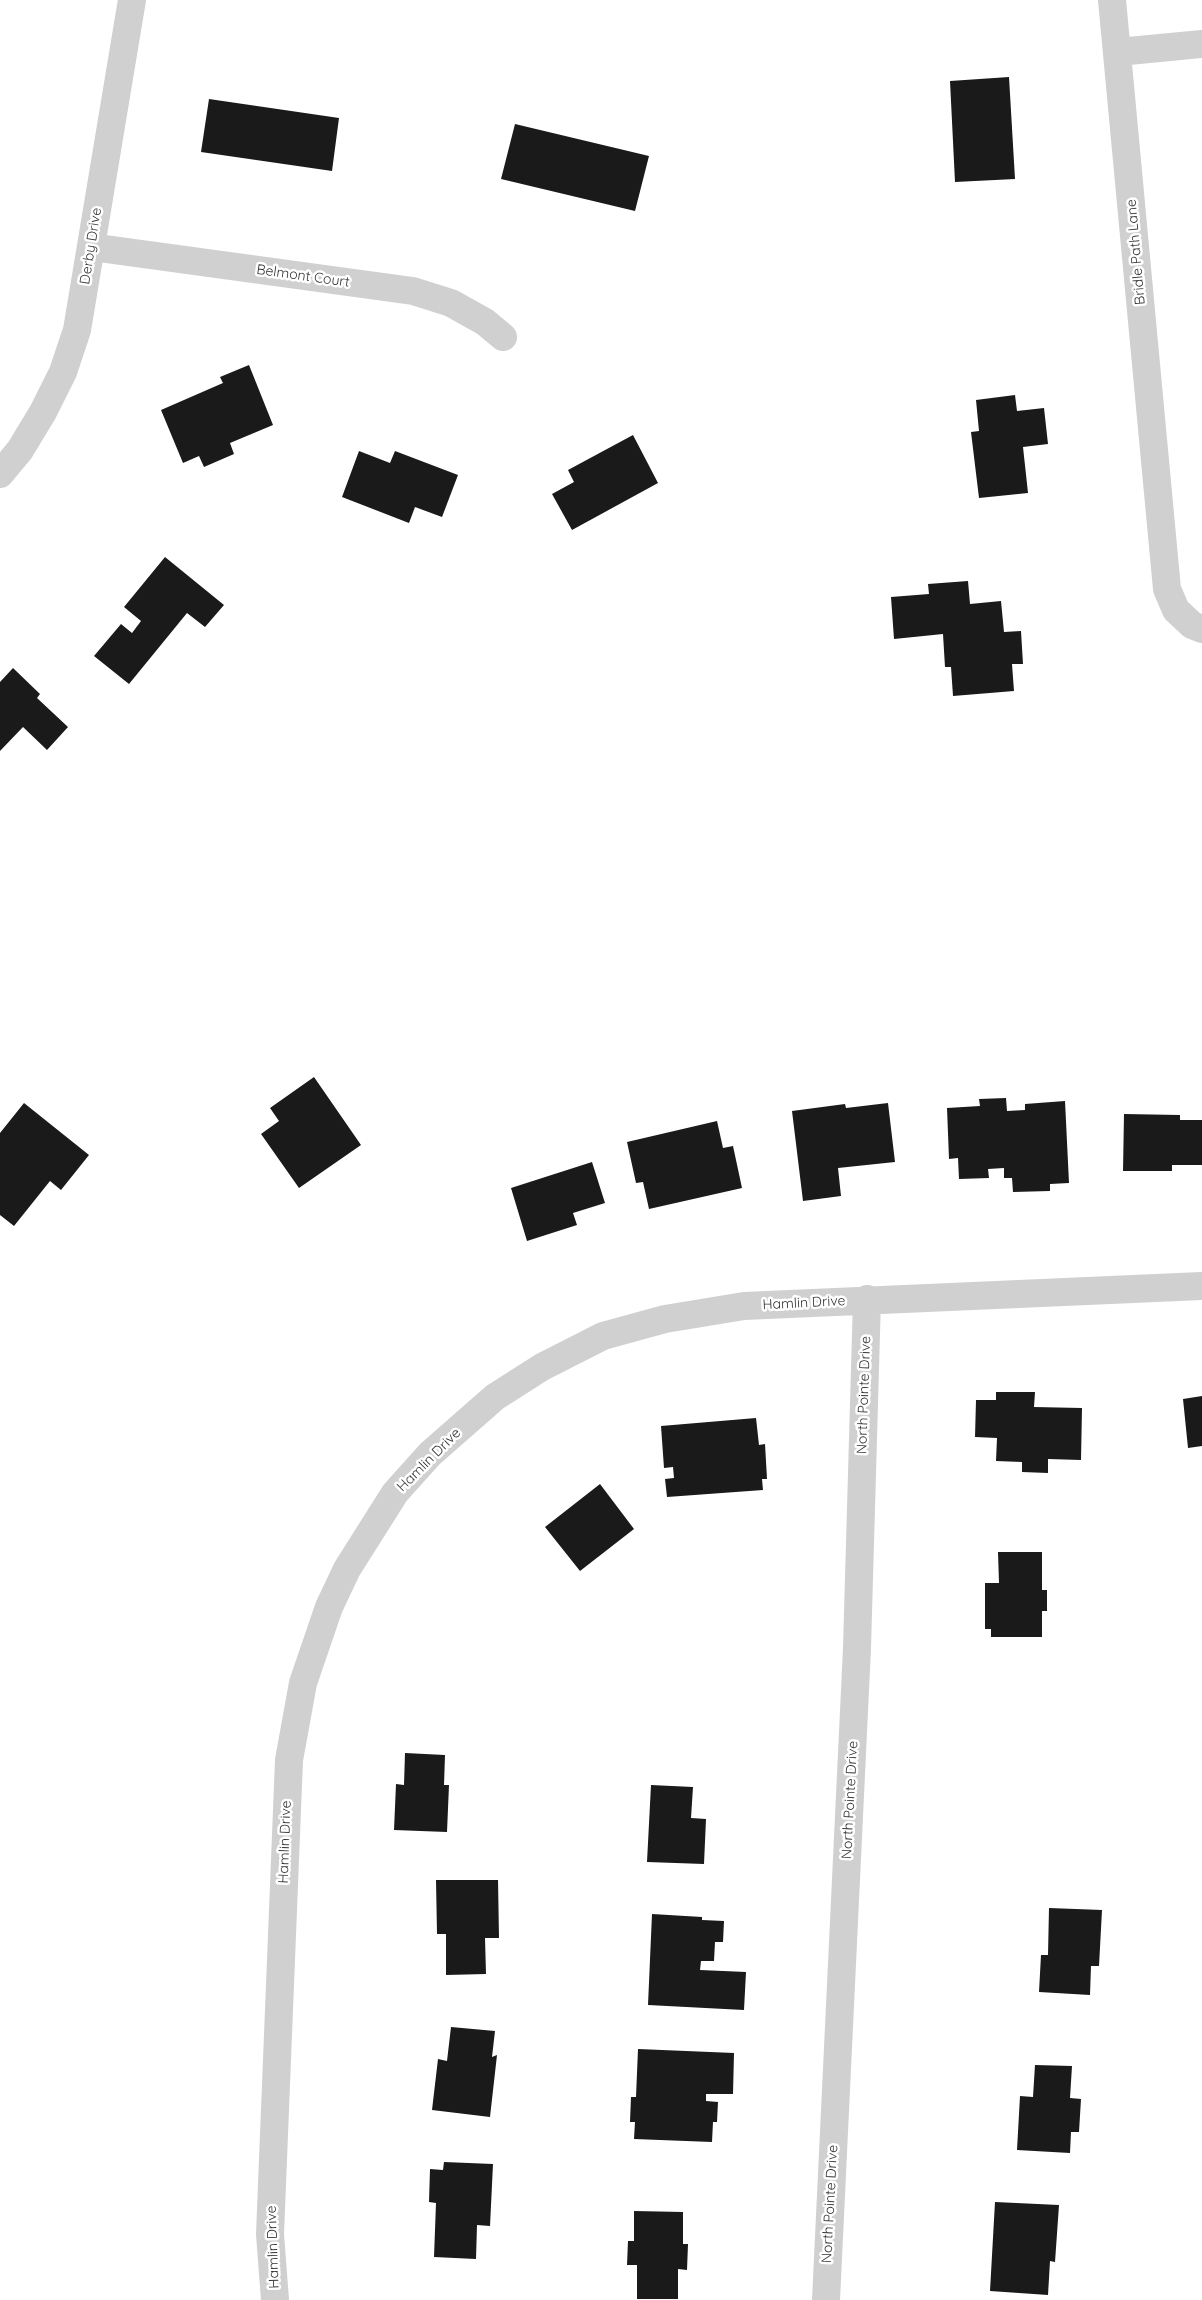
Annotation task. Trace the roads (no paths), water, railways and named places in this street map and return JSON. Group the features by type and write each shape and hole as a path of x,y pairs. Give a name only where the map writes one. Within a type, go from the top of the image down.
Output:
{"street":[{"name":"Derby Drive","path":"0,474 20,450 43,412 63,372 77,330 132,0"},
{"name":"Bridle Path Lane","path":"1112,0 1167,589 1176,610 1192,625 1202,629"},
{"path":"1118,52 1202,44"},
{"name":"Belmont Court","path":"91,247 413,291 450,303 485,322 503,338"},
{"name":"Hamlin Drive","path":"275,2300 270,2234 289,1760 303,1683 329,1607 347,1568 395,1493 430,1454 495,1398 542,1368 603,1336 665,1319 744,1306 867,1299 1202,1286"},
{"name":"North Pointe Drive","path":"826,2300 857,1658 867,1299"}]}
